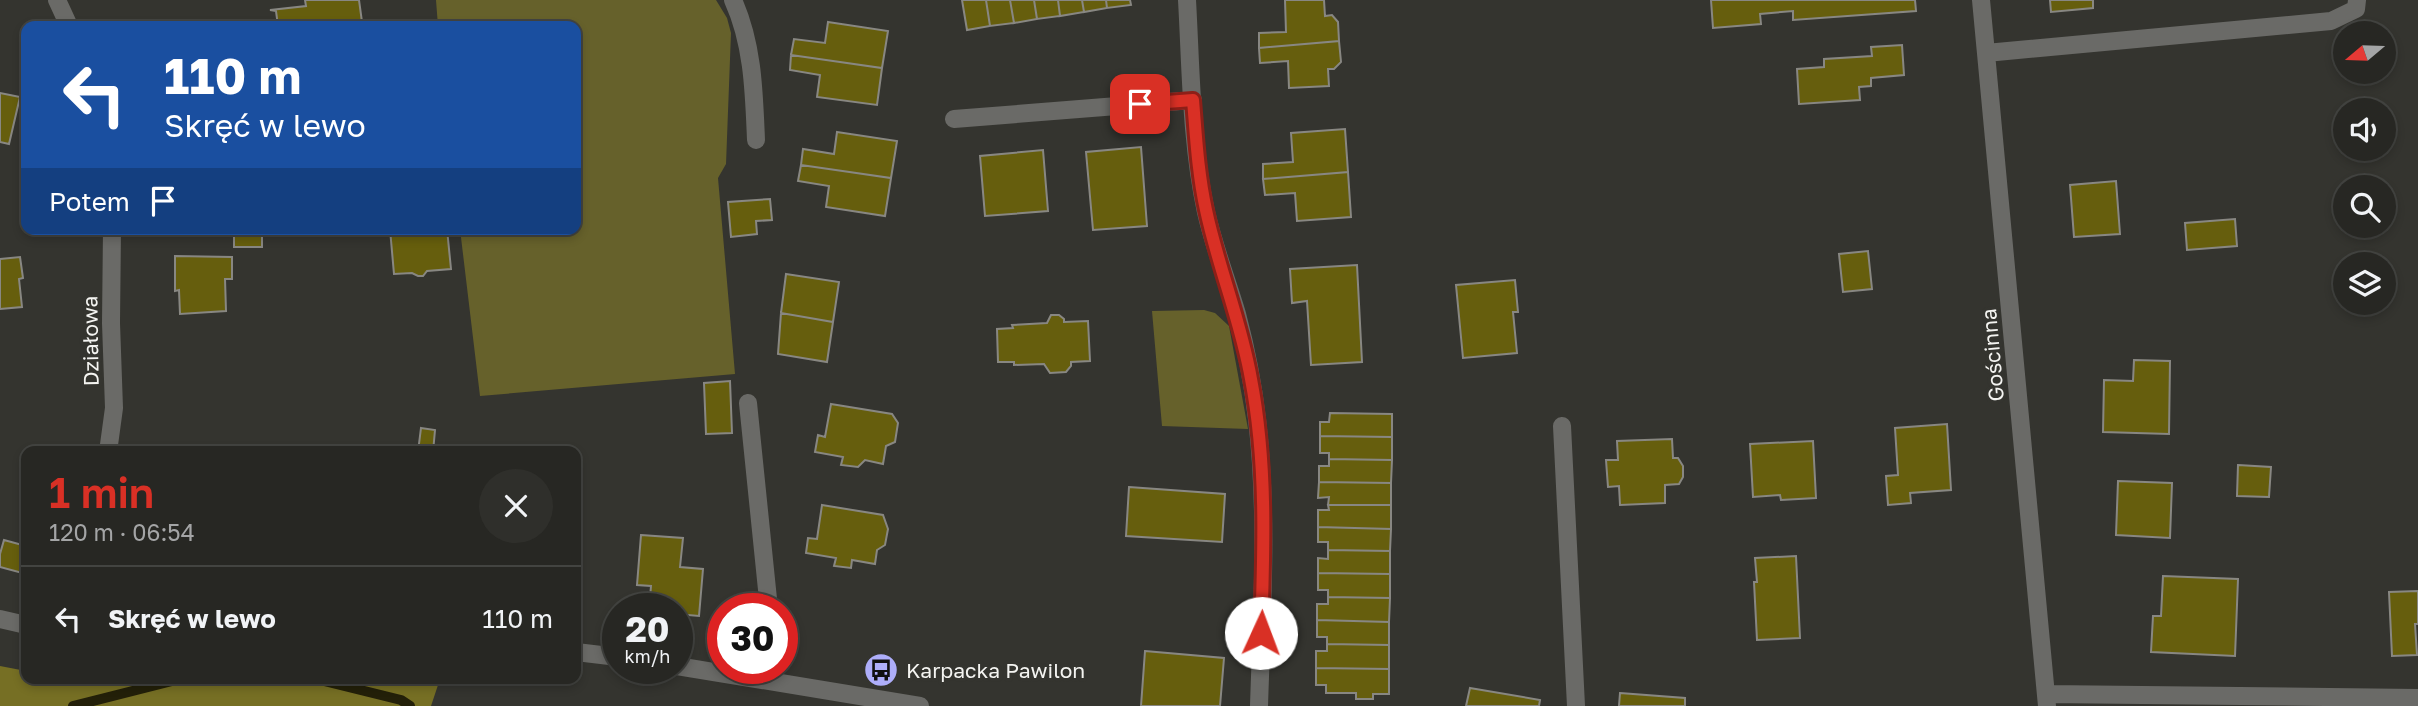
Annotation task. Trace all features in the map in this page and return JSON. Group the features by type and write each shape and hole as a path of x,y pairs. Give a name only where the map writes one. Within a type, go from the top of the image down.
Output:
{"street":[{"path":"57,0 67,21"},
{"path":"733,0 746,38 752,74 756,140"},
{"path":"1187,0 1198,156 1206,210 1237,315 1257,419 1263,510 1259,706"},
{"name":"Gościnna","path":"1981,0 2047,700"},
{"path":"1986,52 2331,21 2356,9 2357,0"},
{"path":"954,119 1193,100"},
{"name":"Działowa","path":"109,446 114,408 112,235"},
{"path":"748,403 767,593"},
{"path":"1562,426 1576,706"},
{"path":"0,620 21,624"},
{"path":"581,653 602,655"},
{"path":"798,680 920,706"},
{"path":"2047,700 2418,698"}],"shaded area":[{"path":"436,0 716,0 727,18 731,33 726,164 718,178 735,374 480,396 461,235 581,235 581,21 438,21"},
{"path":"1204,310 1215,313 1229,326 1248,429 1162,426 1152,311"},
{"path":"0,666 21,670 21,684 438,684 431,706 0,706"}],"building":[{"path":"305,0 359,0 362,21 277,21 276,11 270,10 306,6"},
{"path":"962,0 986,0 990,26 967,30"},
{"path":"986,0 1010,0 1014,23 990,26"},
{"path":"1010,0 1034,0 1037,19 1014,23"},
{"path":"1034,0 1058,0 1060,16 1037,19"},
{"path":"1058,0 1082,0 1084,12 1060,16"},
{"path":"1082,0 1106,0 1107,8 1084,12"},
{"path":"1106,0 1130,0 1131,5 1107,8"},
{"path":"1285,0 1324,0 1325,16 1332,15 1338,22 1339,41 1259,48 1259,33 1286,32"},
{"path":"1711,0 1915,0 1916,11 1793,20 1793,11 1760,14 1761,24 1713,28"},
{"path":"2050,0 2093,0 2093,8 2051,12"},
{"path":"828,22 888,31 882,68 791,55 794,39 825,43"},
{"path":"1339,41 1341,62 1334,69 1328,69 1329,86 1289,88 1288,61 1260,63 1259,48"},
{"path":"1902,45 1904,75 1871,78 1871,86 1859,87 1860,100 1799,104 1797,69 1824,67 1824,59 1872,56 1871,47"},
{"path":"791,55 882,68 877,105 817,97 820,75 790,70"},
{"path":"0,93 20,97 9,144 0,142"},
{"path":"1345,129 1348,172 1263,179 1263,164 1293,162 1291,133"},
{"path":"837,132 897,141 891,178 801,165 803,149 834,154"},
{"path":"1141,147 1147,226 1093,230 1086,152"},
{"path":"1043,150 1048,211 985,216 980,156"},
{"path":"801,165 891,178 885,216 826,207 829,186 798,181"},
{"path":"1348,172 1351,217 1297,221 1295,193 1265,195 1263,179"},
{"path":"2116,181 2120,234 2074,237 2070,185"},
{"path":"770,199 772,220 756,221 757,234 731,237 728,202"},
{"path":"2235,219 2237,246 2187,250 2185,223"},
{"path":"234,235 262,235 262,247 234,247"},
{"path":"391,235 448,235 451,269 427,271 423,276 412,273 394,274"},
{"path":"1868,251 1872,289 1843,292 1839,254"},
{"path":"175,256 232,257 232,279 225,279 226,311 180,314 179,290 175,291"},
{"path":"20,257 23,278 19,279 22,307 0,309 0,259"},
{"path":"1357,265 1362,362 1311,365 1307,301 1292,303 1290,269"},
{"path":"786,274 839,282 833,322 781,313"},
{"path":"1515,280 1518,312 1513,312 1517,353 1463,358 1456,285"},
{"path":"781,313 833,322 827,362 778,354"},
{"path":"1051,315 1059,315 1064,322 1088,321 1090,361 1071,362 1066,372 1050,373 1044,364 1014,365 1014,362 998,362 997,329 1013,328 1012,325 1047,323"},
{"path":"2134,360 2170,361 2169,434 2103,432 2104,380 2133,381"},
{"path":"730,381 732,433 706,434 704,383"},
{"path":"831,404 892,414 898,423 895,442 886,446 883,464 865,460 858,467 841,465 843,457 815,452 818,435 825,437"},
{"path":"1330,413 1392,414 1392,437 1320,436 1320,422 1329,422"},
{"path":"1947,424 1951,490 1910,493 1911,503 1888,505 1886,476 1898,475 1895,428"},
{"path":"421,428 435,430 434,446 419,446"},
{"path":"1320,436 1392,437 1392,460 1329,459 1329,453 1320,453"},
{"path":"1672,439 1673,458 1678,458 1683,466 1683,477 1679,484 1665,485 1665,503 1620,505 1619,486 1608,487 1606,460 1618,460 1617,441"},
{"path":"1813,441 1816,498 1781,500 1780,495 1753,497 1750,444"},
{"path":"1329,459 1392,460 1391,483 1319,482 1319,466 1329,466"},
{"path":"2238,465 2271,467 2269,497 2237,496"},
{"path":"2118,481 2172,483 2170,538 2116,535"},
{"path":"1319,482 1391,483 1391,505 1328,505 1329,497 1318,498"},
{"path":"1129,487 1225,494 1222,542 1126,536"},
{"path":"822,505 883,515 888,529 885,545 877,550 875,564 852,560 851,568 834,566 836,558 806,553 808,538 817,539"},
{"path":"1328,505 1391,505 1391,529 1318,527 1318,510 1329,510"},
{"path":"1318,527 1391,529 1390,551 1328,550 1328,542 1318,542"},
{"path":"641,535 683,538 680,567 703,569 699,616 693,615 693,593 650,593 651,586 637,585"},
{"path":"4,540 21,545 21,573 0,567"},
{"path":"1328,550 1390,551 1390,574 1318,573 1318,558 1328,559"},
{"path":"1796,556 1800,638 1757,640 1755,558"},
{"path":"1318,573 1390,574 1390,598 1328,597 1328,590 1318,590"},
{"path":"2163,576 2238,579 2235,656 2151,652 2153,616 2161,616"},
{"path":"2418,591 2418,624 2415,624 2417,655 2392,656 2389,592"},
{"path":"1328,597 1390,598 1389,622 1317,620 1317,604 1328,604"},
{"path":"1317,620 1389,622 1389,645 1327,644 1327,637 1317,637"},
{"path":"1327,644 1389,645 1389,669 1316,668 1316,651 1327,651"},
{"path":"1145,651 1224,658 1220,706 1141,706"},
{"path":"1316,668 1389,669 1389,694 1373,694 1373,699 1356,699 1356,693 1326,693 1326,685 1316,685"},
{"path":"1470,688 1540,700 1539,706 1466,706"},
{"path":"1620,693 1685,698 1685,706 1619,706"}],"waterway":[{"path":"73,706 160,684"},
{"path":"336,684 401,700 410,706"}],"place":[{"name":"Karpacka Pawilon","path":"881,670"}],"route":[{"path":"1140,104 1193,100 1206,210 1237,315 1257,419 1263,486 1261,633"}]}
